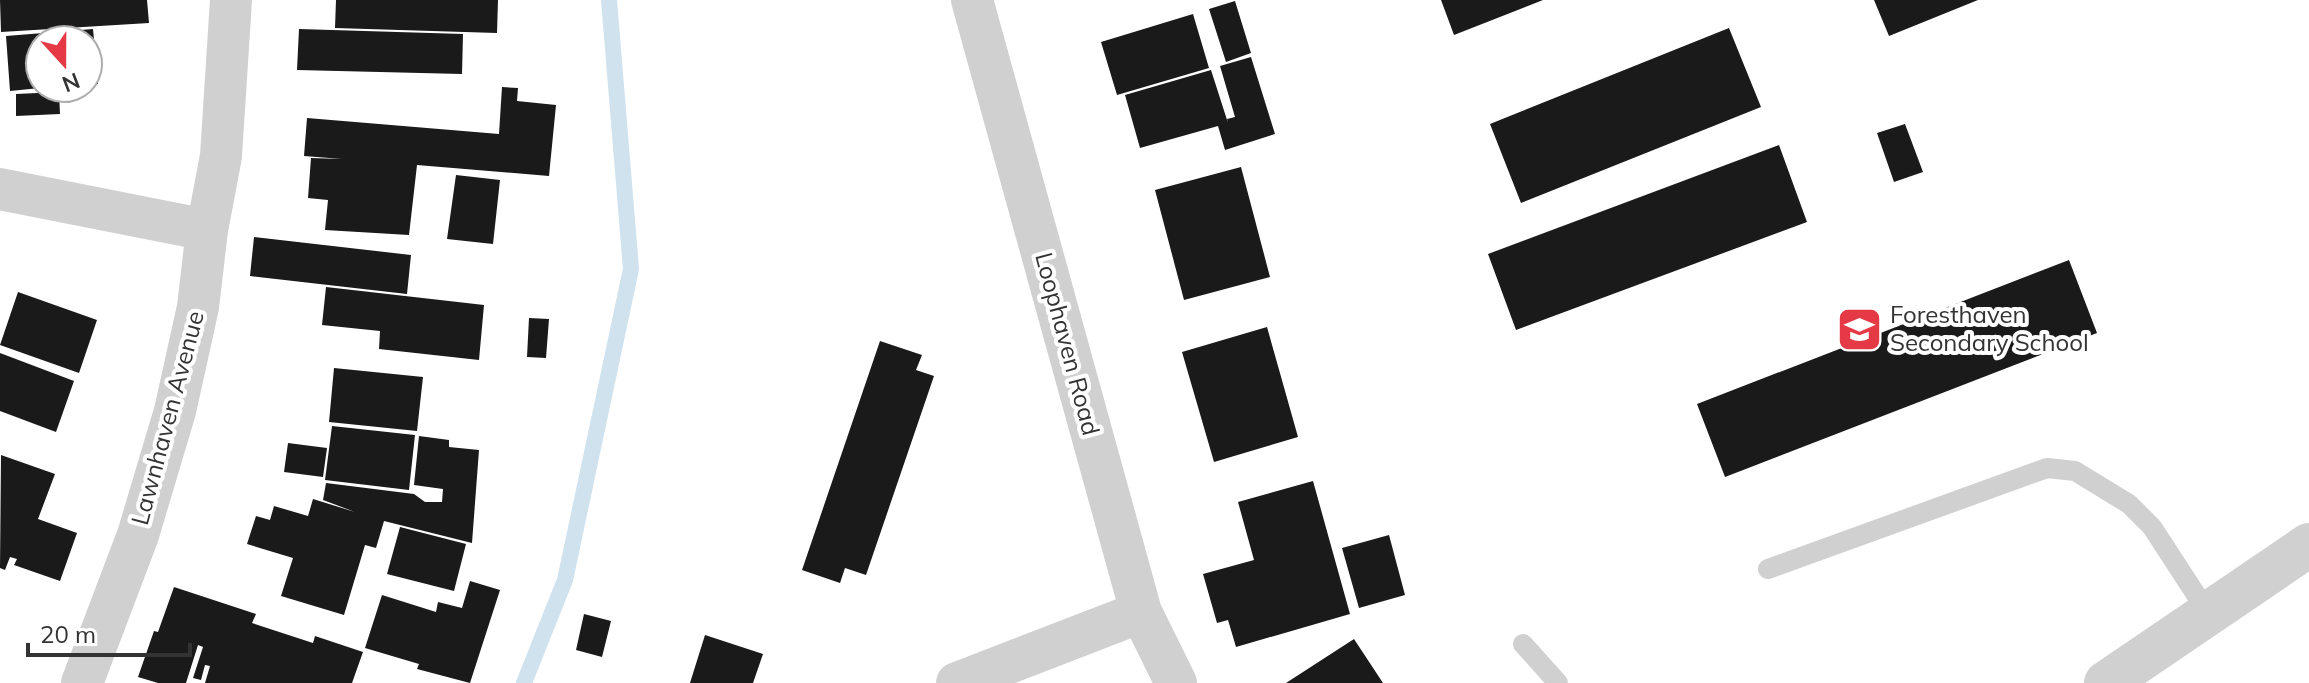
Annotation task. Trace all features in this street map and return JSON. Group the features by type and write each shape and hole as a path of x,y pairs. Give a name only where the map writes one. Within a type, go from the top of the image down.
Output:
{"street":[{"name":"Lawnhaven Avenue","path":"82,683 138,535 175,411 198,307 207,230 221,156 231,0"},
{"name":"Loophaven Road","path":"972,0 1141,612 1176,683"},
{"path":"0,189 207,230"},
{"path":"2106,683 2309,545"},
{"path":"957,683 1141,612"}],"lane":[{"path":"1768,569 2047,468 2075,471 2129,504 2152,527 2208,613"},
{"path":"1523,644 1558,683"}],"building":[{"path":"0,0 147,0 149,23 24,24 24,31 1,32"},
{"path":"336,0 498,0 497,33 335,28"},
{"path":"1441,0 1543,0 1454,35"},
{"path":"1874,0 1978,0 1889,36"},
{"path":"1235,1 1251,53 1226,62 1209,9"},
{"path":"1193,14 1209,68 1117,95 1101,42"},
{"path":"1729,28 1761,107 1521,203 1490,124"},
{"path":"299,29 463,34 462,74 297,70"},
{"path":"24,35 24,90 10,91 6,36"},
{"path":"1251,57 1275,134 1225,150 1218,126 1140,148 1125,95 1211,70 1228,123 1227,119 1235,117 1220,66"},
{"path":"502,87 518,88 517,101 556,105 549,176 417,165 409,235 325,230 328,200 308,198 311,158 342,159 304,156 307,118 499,134"},
{"path":"16,94 24,94 24,104 60,104 60,114 16,116"},
{"path":"1905,124 1923,172 1894,182 1877,133"},
{"path":"1779,145 1807,222 1516,330 1488,254"},
{"path":"1241,167 1270,277 1184,300 1155,190"},
{"path":"456,175 500,180 493,244 447,239"},
{"path":"254,237 411,255 407,294 250,276"},
{"path":"2069,260 2097,333 1725,477 1697,404"},
{"path":"326,287 484,305 479,360 379,349 380,331 322,325"},
{"path":"18,292 97,320 79,373 0,345"},
{"path":"529,318 549,319 546,358 527,357"},
{"path":"1267,327 1298,437 1214,462 1182,352"},
{"path":"880,341 922,355 916,370 934,376 866,575 845,568 840,583 802,570"},
{"path":"0,353 74,381 56,432 0,411"},
{"path":"334,368 423,377 417,431 329,422"},
{"path":"332,426 415,435 409,490 325,480"},
{"path":"419,436 449,440 449,447 479,450 472,543 384,521 376,548 365,545 344,615 281,596 293,558 247,544 256,516 270,520 274,506 308,516 313,499 355,512 323,500 326,483 414,494 425,502 442,502 443,489 414,485"},
{"path":"288,443 327,448 323,477 284,472"},
{"path":"1,455 55,474 38,519 77,533 60,581 14,565 17,559 10,557 5,570 0,568"},
{"path":"1313,481 1350,614 1236,647 1228,620 1217,623 1203,574 1254,560 1238,502"},
{"path":"400,527 466,544 454,591 387,574"},
{"path":"1389,535 1405,595 1359,608 1342,548"},
{"path":"470,581 500,590 470,683 417,669 419,664 365,648 382,595 436,612 438,602 462,608"},
{"path":"174,587 256,614 252,623 313,643 315,636 363,652 352,683 205,683 210,666 205,665 201,680 193,678 203,647 198,645 186,683 158,683 138,677"},
{"path":"584,614 611,621 602,657 576,650"},
{"path":"705,635 763,654 753,683 690,683"},
{"path":"1354,639 1383,683 1286,683"}],"waterway":[{"path":"524,683 565,580 631,269 609,0"}],"place":[{"name":"Foresthaven Secondary School","path":"1859,329"}]}
